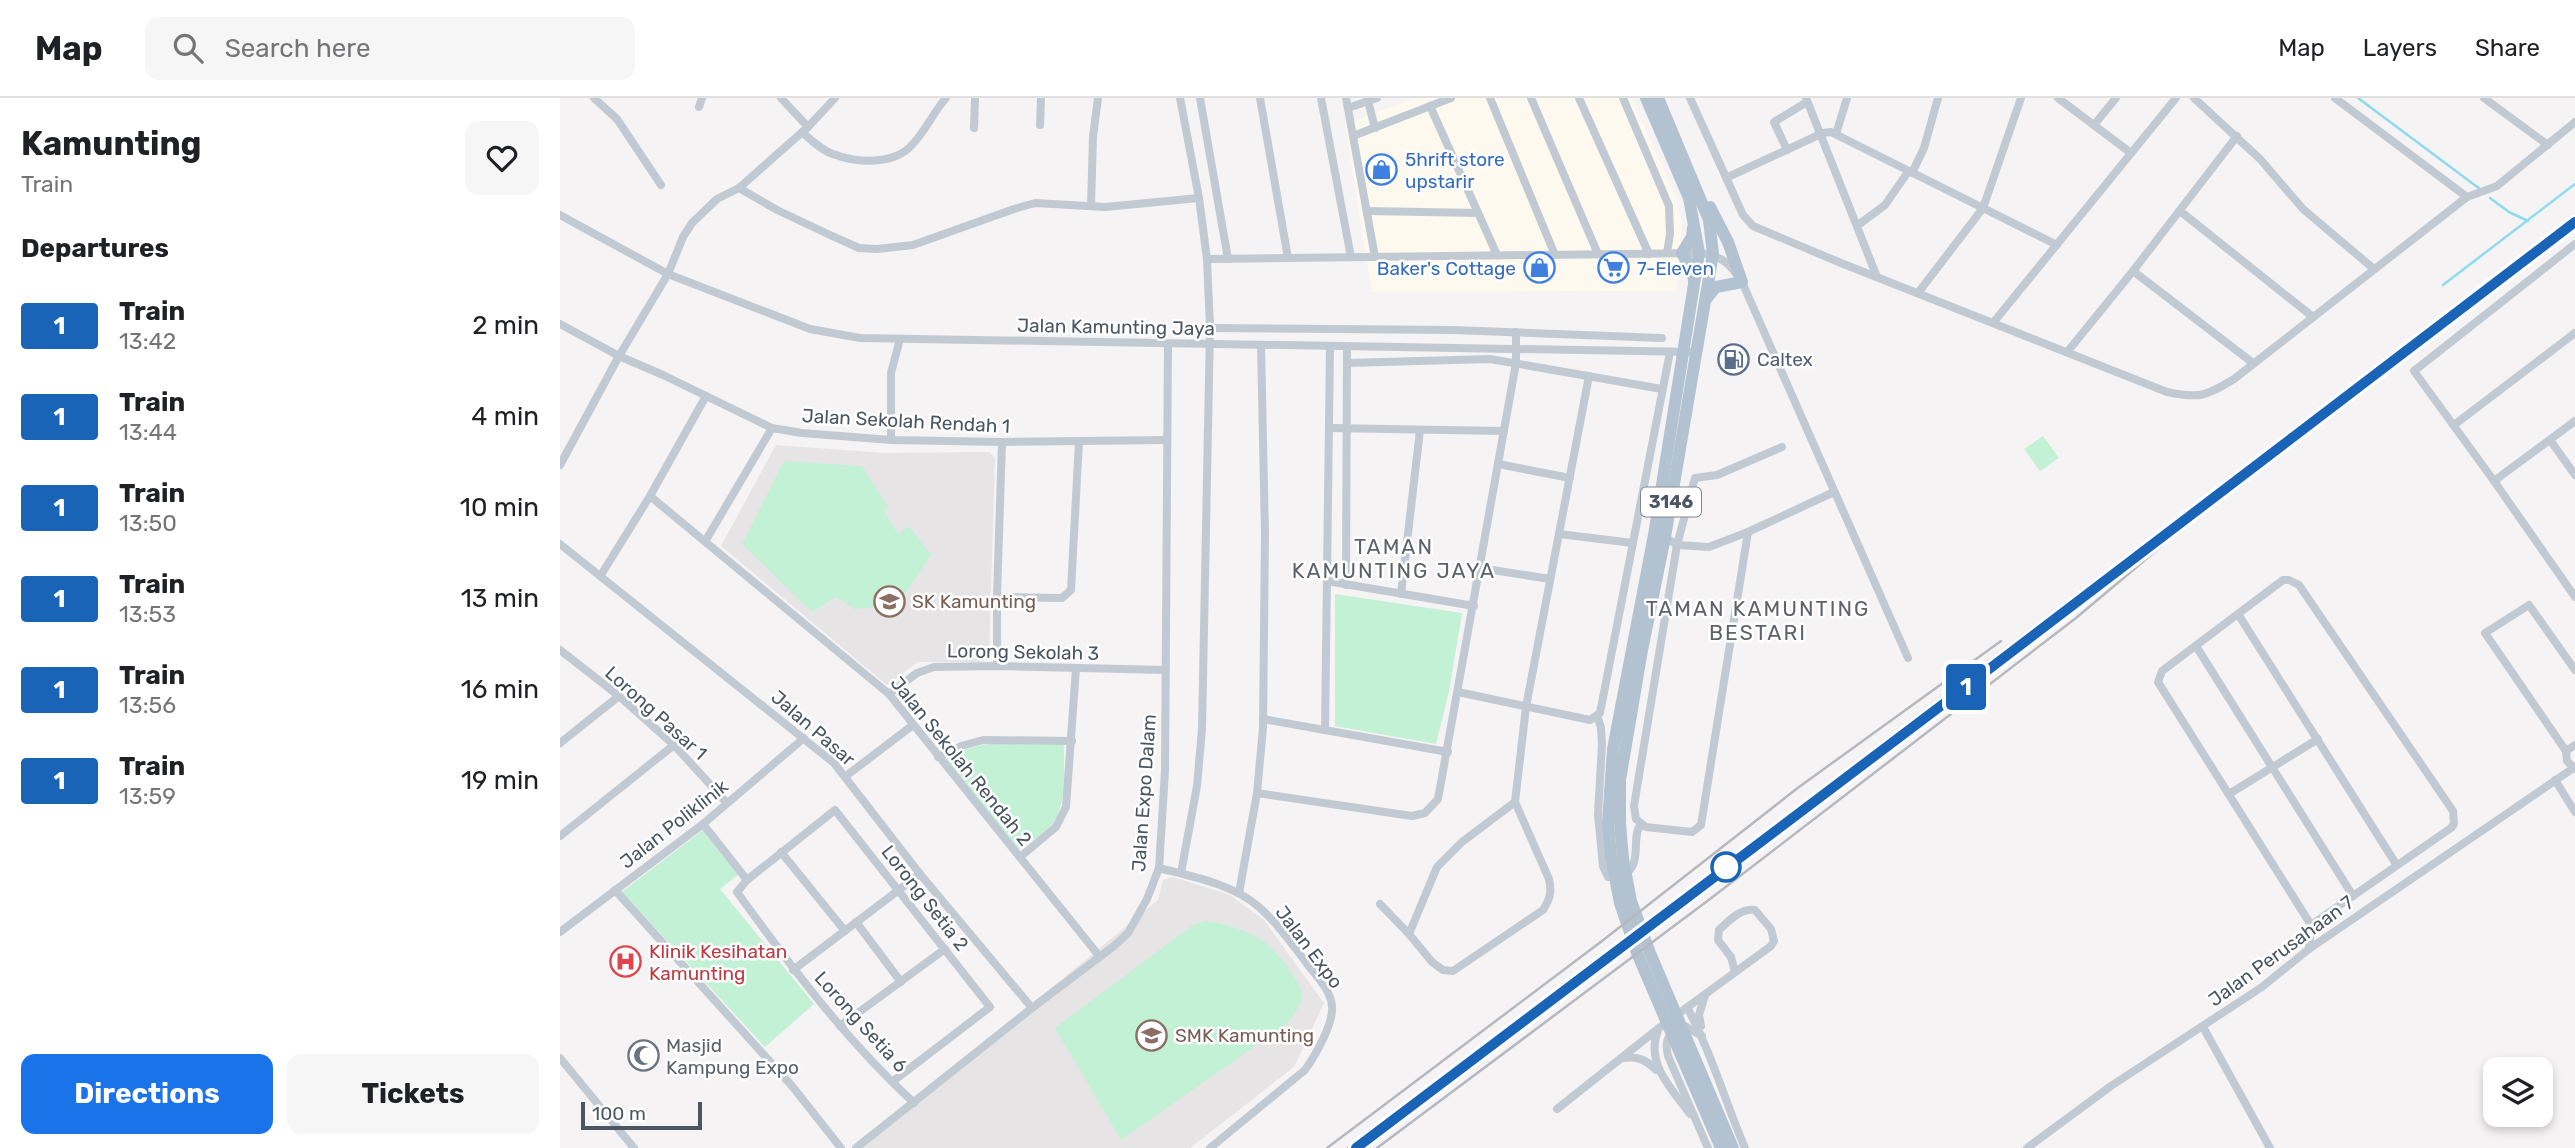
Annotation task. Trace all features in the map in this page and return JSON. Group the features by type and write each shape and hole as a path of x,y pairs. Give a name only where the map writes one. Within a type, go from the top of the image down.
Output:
{"main road":[{"name":"3146","path":"1645,98 1694,214 1706,254 1695,284 1691,352 1665,537 1613,749 1609,788 1611,856 1620,903 1637,953 1721,1148"},
{"name":"3146","path":"1661,99 1709,220 1706,299 1691,352 1654,535 1636,649 1620,780 1620,823 1631,901 1732,1148"},
{"path":"1696,187 1709,203 1720,225 1742,282 1716,287 1706,299"},
{"path":"1694,214 1692,237 1682,253 1695,284"}],"street":[{"path":"594,98 617,119 661,185"},
{"path":"781,98 805,129 831,154 854,159 889,159 899,156 909,149 946,98"},
{"path":"560,465 619,356 668,274 683,237 692,223 717,199 739,188 835,98"},
{"path":"974,128 975,98"},
{"path":"1040,125 1041,98"},
{"path":"1091,206 1093,137 1098,98"},
{"path":"1181,98 1207,259 1210,328 1202,729 1196,786 1181,873"},
{"path":"1200,98 1227,259"},
{"path":"1260,98 1288,258"},
{"path":"1321,98 1351,257"},
{"path":"1346,98 1375,257"},
{"path":"1353,136 1451,98"},
{"path":"1490,98 1555,255"},
{"path":"1531,98 1598,254"},
{"path":"1579,98 1649,254"},
{"path":"1623,98 1669,206 1670,233 1667,253"},
{"path":"1690,98 1743,215 1753,226 2168,392 2199,397 2218,389 2253,363 2468,197 2497,186 2575,122"},
{"path":"1836,134 1846,98"},
{"path":"1858,225 1885,205 1910,173 1924,148 1938,98"},
{"path":"1918,293 1983,208 2021,98"},
{"path":"2058,98 2131,153"},
{"path":"2094,125 2116,98"},
{"path":"1993,323 2176,98"},
{"path":"2194,98 2237,136 2303,209 2374,269"},
{"path":"2335,98 2468,197"},
{"path":"2484,98 2548,145"},
{"path":"1348,108 1372,100 1375,128"},
{"path":"1787,150 1774,122 1807,100 1877,277"},
{"path":"1430,106 1497,256"},
{"path":"1726,178 1827,132 1836,134 2057,245"},
{"path":"2068,351 2237,136"},
{"path":"739,188 778,210 859,248 913,245 1014,208 1035,203 1091,206 1199,198"},
{"path":"1367,211 1478,213"},
{"path":"2180,211 2313,317"},
{"name":"Jalan Kamunting Jaya","path":"560,215 668,274 810,329 860,338 1691,352"},
{"path":"2575,244 2414,371 2575,597"},
{"path":"1207,259 1682,253 1706,254 1725,260 1742,282 1908,658"},
{"path":"2133,271 2253,363"},
{"name":"Jalan Sekolah Rendah 1","path":"560,324 619,356 772,429 891,440 1167,440"},
{"path":"1210,328 1516,332 1662,338"},
{"path":"1257,793 1412,816 1425,813 1438,799 1516,363 1516,332"},
{"path":"2454,425 2575,333"},
{"path":"891,440 891,373 900,339"},
{"name":"Jalan Expo Dalam","path":"856,1148 1128,933 1137,919 1158,868 1165,771 1168,344"},
{"path":"1239,893 1262,762 1265,534 1261,345"},
{"path":"1325,730 1330,346"},
{"path":"1346,584 1347,347"},
{"path":"1458,692 1590,720 1597,716 1603,704 1670,352"},
{"path":"1346,363 1490,359 1662,389"},
{"path":"1381,904 1432,962 1443,970 1452,971 1543,910 1549,901 1549,879 1515,802 1525,707 1588,376"},
{"path":"601,575 650,496 706,396"},
{"path":"2494,481 2575,421"},
{"path":"1329,428 1504,431"},
{"path":"706,540 772,429"},
{"path":"1401,594 1420,430"},
{"path":"2550,439 2575,475"},
{"path":"997,597 1062,598 1071,590 1079,440"},
{"path":"997,666 1002,442"},
{"path":"1748,532 1701,825 1692,832 1640,825 1634,806 1677,545 1695,478 1717,475 1782,447"},
{"path":"1499,464 1570,478"},
{"path":"1665,537 1677,545 1709,547 1834,492"},
{"name":"Jalan Sekolah Rendah 2","path":"650,496 889,694 1100,957"},
{"path":"1559,534 1633,542"},
{"name":"Jalan Pasar","path":"560,544 834,763 920,874 1031,1008"},
{"path":"1480,568 1550,579"},
{"path":"2309,949 2311,925 2158,682 2162,671 2283,580 2300,585 2453,811 2454,824 2451,828 2311,925"},
{"path":"1327,581 1474,606"},
{"path":"2575,670 2529,605 2485,633 2566,751 2567,761 2575,768"},
{"path":"2238,614 2396,864"},
{"path":"2196,646 2353,896"},
{"name":"Lorong Pasar 1","path":"560,650 619,696 674,745 727,803"},
{"name":"Lorong Sekolah 3","path":"889,694 926,669 997,666 1165,670"},
{"path":"1020,857 1056,827 1066,807 1076,668"},
{"path":"560,743 619,696"},
{"path":"1597,716 1602,745 1598,814 1603,866 1608,877 1612,878 1632,867 1636,858 1636,835 1640,825"},
{"path":"1263,719 1448,752"},
{"path":"846,776 913,725"},
{"name":"Jalan Poliklinik","path":"561,930 703,824 804,737"},
{"path":"2228,794 2318,739"},
{"path":"938,757 961,746 983,740 1072,741"},
{"path":"560,836 674,745"},
{"path":"2566,751 2575,745"},
{"name":"Jalan Perusahaan 7","path":"2027,1148 2139,1067 2262,988 2309,949 2575,768"},
{"path":"2555,780 2575,812"},
{"path":"1409,934 1437,867 1462,842 1515,802"},
{"name":"Lorong Setia 2","path":"781,852 835,810 990,1007 892,1082"},
{"path":"703,824 747,880 781,852 845,931"},
{"name":"Jalan Expo","path":"1158,868 1239,893 1258,906 1297,951 1327,991 1332,1004 1332,1016 1305,1070 1210,1148"},
{"path":"793,970 920,874"},
{"name":"Lorong Setia 6","path":"747,880 737,892 793,970 863,1054 914,1103"},
{"path":"615,890 792,1086 841,1148"},
{"path":"1557,1109 1659,1028 1771,946 1774,941 1771,929 1755,911 1748,909 1719,930 1717,935 1731,957 1735,972"},
{"path":"856,922 901,982"},
{"path":"840,1026 945,949"},
{"path":"1702,1036 1699,1015 1704,995"},
{"path":"1687,1007 1702,1036 1745,1148"},
{"path":"1702,1036 1685,1026 1673,1030 1667,1037 1666,1045 1668,1056 1708,1148"},
{"path":"2203,1027 2270,1148"},
{"path":"1659,1028 1653,1052 1661,1074"},
{"path":"1622,1058 1638,1057 1661,1074 1699,1128"},
{"path":"560,1058 630,1146"}],"shaded area":[{"path":"1416,98 1631,98 1674,192 1682,221 1677,291 1372,292 1345,124"},
{"name":"SK Kamunting","path":"776,445 884,453 990,452 995,458 989,657 982,662 918,662 887,685 721,546"},
{"name":"SMK Kamunting","path":"1173,877 1230,895 1264,920 1324,1003 1294,1067 1190,1148 857,1148 1158,900 1163,880"}],"green space":[{"path":"2043,436 2059,458 2040,471 2024,449"},
{"path":"784,461 862,466 888,507 884,511 898,534 909,526 931,555 898,605 854,609 836,597 812,612 742,544"},
{"path":"1335,594 1462,613 1449,691 1436,744 1335,726"},
{"path":"1064,741 1064,783 1058,814 1046,831 1018,850 946,759 973,747 988,744"},
{"path":"703,830 738,875 720,889 814,1004 765,1047 622,892"},
{"path":"1206,921 1243,931 1268,945 1294,976 1302,993 1301,1002 1288,1023 1121,1140 1055,1028 1193,925"}],"waterway":[{"path":"2358,98 2480,189"},
{"path":"2443,285 2575,184"},
{"path":"2490,198 2509,212 2528,221"}],"railway":[{"path":"1348,1148 2575,215"},
{"path":"1377,1148 1710,899 2076,618 2221,496"},
{"path":"1327,1148 1602,941 1799,787 2001,641"}],"train":[{"name":"1","path":"1356,1148 2575,222"}],"place":[{"name":"5hrift store upstarir","path":"1382,170"},
{"name":"Baker's Cottage","path":"1539,268"},
{"name":"7-Eleven","path":"1614,268"},
{"name":"Caltex","path":"1734,359"},
{"name":"SK Kamunting","path":"889,601"},
{"name":"Klinik Kesihatan Kamunting","path":"626,962"},
{"name":"SMK Kamunting","path":"1152,1035"},
{"name":"Masjid Kampung Expo","path":"643,1056"}],"district":[{"name":"TAMAN KAMUNTING JAYA","path":"1394,558"},
{"name":"TAMAN KAMUNTING BESTARI","path":"1758,620"}]}
